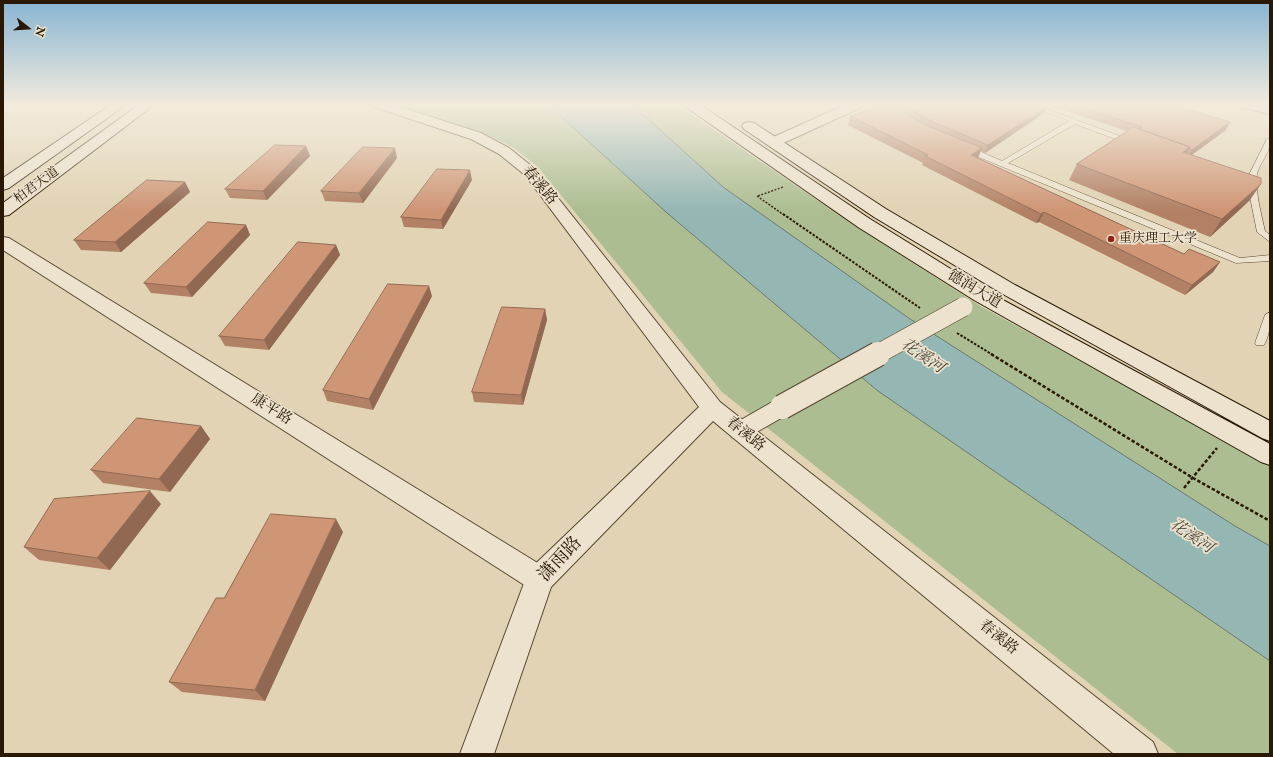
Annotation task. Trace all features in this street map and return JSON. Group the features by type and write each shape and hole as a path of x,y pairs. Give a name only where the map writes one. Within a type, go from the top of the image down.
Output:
{"street":[{"name":"柏君大道","path":"3,185 69,139"},
{"name":"柏君大道","path":"3,211 100,139"},
{"name":"春溪路","path":"482,139 504,151 530,172 712,408 1141,754"},
{"name":"德润大道","path":"742,139 864,223 981,296 1270,455"},
{"name":"德润大道","path":"770,139 880,213 1008,289 1270,432"},
{"path":"774,142 780,139"},
{"name":"康平路","path":"3,242 539,578"},
{"path":"740,431 981,296"},
{"name":"潇雨路","path":"477,754 539,578 712,408"}],"lane":[{"path":"1002,164 1044,139"},
{"path":"1126,139 1142,145"},
{"path":"1270,141 1253,174 1251,185 1261,232 1270,239"},
{"path":"958,145 1239,261 1270,258"},
{"path":"1260,343 1270,316"}],"path":[{"path":"786,186 757,196 924,310"},
{"path":"956,332 1193,478 1270,521"},
{"path":"1184,488 1220,446"}],"green space":[{"path":"497,139 586,139 667,213 878,391 1270,661 1270,754 1178,754 722,392 538,167 513,147"},
{"path":"670,139 728,139 855,226 982,307 1270,465 1270,546 1235,526 910,319 723,187"}],"water":[{"name":"花溪河","path":"586,139 670,139 723,187 910,319 1235,526 1270,546 1270,661 878,391 667,213"}],"building":[{"path":"897,139 961,139 982,148 971,155 1184,254 1189,249 1220,262 1192,285 1044,212 1041,214 925,156 928,155"},
{"path":"974,139 997,139 988,145"},
{"path":"1115,139 1169,139 1190,147 1183,152 1261,178 1261,184 1222,219 1077,164"},
{"path":"1168,139 1206,139 1192,150 1189,149 1190,147"},
{"path":"275,145 306,146 263,191 225,189"},
{"path":"363,147 395,148 359,193 321,191"},
{"path":"437,169 470,170 441,220 401,217"},
{"path":"147,180 185,182 115,242 74,240"},
{"path":"208,222 246,225 186,287 144,283"},
{"path":"298,242 336,245 264,340 219,336"},
{"path":"388,284 429,286 369,399 323,390"},
{"path":"502,307 545,309 521,395 472,392"},
{"path":"137,418 201,426 159,479 91,470"},
{"path":"150,491 97,558 24,547 54,499"},
{"path":"271,514 336,519 255,690 169,682 216,598 224,598"}],"place":[{"name":"重庆理工大学","path":"1111,239"}]}
